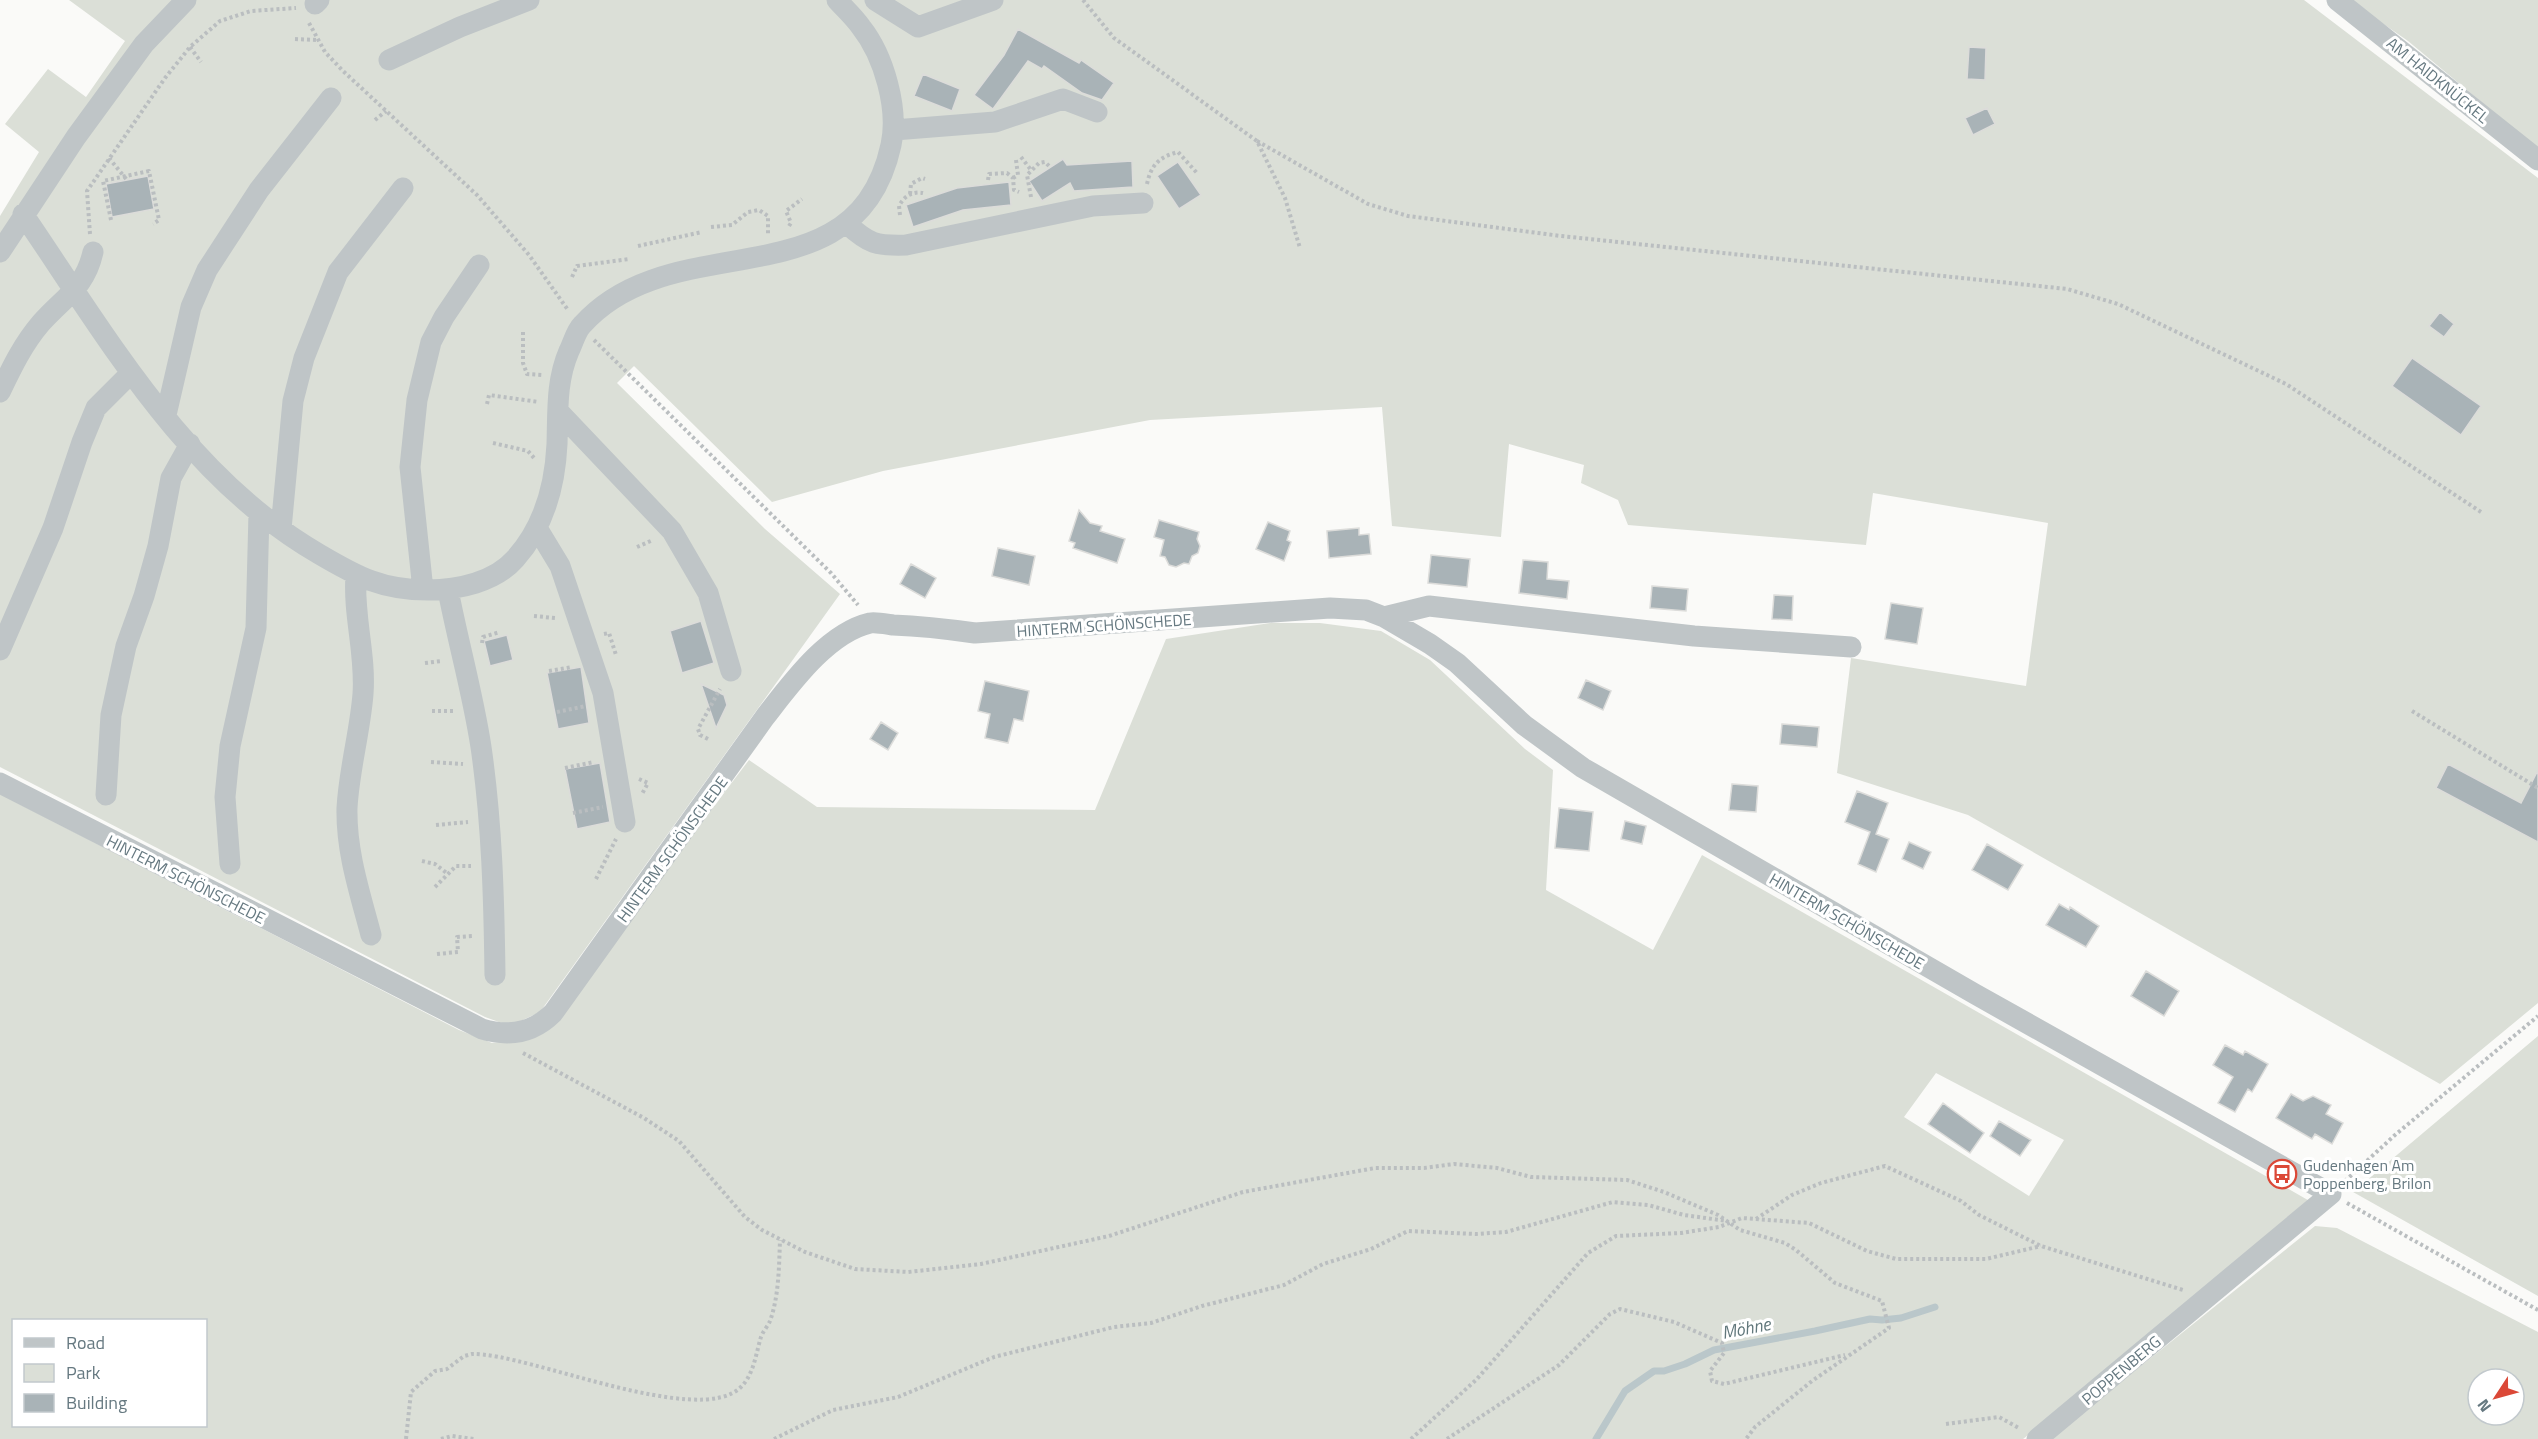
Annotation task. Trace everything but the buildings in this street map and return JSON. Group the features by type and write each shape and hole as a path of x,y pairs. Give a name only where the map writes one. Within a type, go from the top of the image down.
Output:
{"street":[{"path":"0,252 23,214 144,44 186,0"},
{"path":"389,60 460,27 529,0"},
{"path":"23,214 130,373 210,468 259,513 306,547 356,575 383,586 423,590 460,589 513,562 537,528 548,507 557,449 558,389 565,361 580,326 624,293 650,279 822,240 847,224 872,196 887,165 894,129 889,91 875,49 862,28 837,0"},
{"path":"875,0 918,27 993,0"},
{"name":"AM HAIDKNÜCKEL","path":"2337,0 2538,160"},
{"path":"166,415 191,307 207,270 259,189 331,98"},
{"path":"894,129 946,128 995,122 1063,99 1097,112"},
{"path":"281,529 292,400 304,358 338,272 404,188"},
{"path":"847,224 867,241 883,246 906,244 1093,206 1143,202"},
{"path":"0,392 18,355 41,323 75,290 89,271 93,252"},
{"path":"423,590 410,467 417,400 431,342 444,317 479,265"},
{"path":"0,650 53,528 81,442 96,408 130,373"},
{"path":"558,408 672,531 708,593 727,679"},
{"path":"106,795 111,715 126,646 144,596 158,546 171,478 190,444"},
{"path":"230,864 225,797 230,746 256,628 259,513"},
{"path":"537,528 560,566 580,620 604,702 625,822"},
{"path":"356,575 354,603 363,657 363,694 347,808 351,860 371,935"},
{"path":"448,590 483,765 492,865 495,975"},
{"name":"HINTERM SCHÖNSCHEDE","path":"1384,617 1429,606 1694,636 1851,647"},
{"name":"HINTERM SCHÖNSCHEDE","path":"0,783 237,906 492,1032 523,1032 544,1022 553,1013 765,717 802,669 826,648 870,623 933,627 975,633 1330,608 1366,610 1384,617 1457,663 1524,725 1583,768 1975,994 2331,1194"},
{"name":"POPPENBERG","path":"2038,1438 2331,1194"}],"path":[{"path":"1083,0 1114,38 1257,141 1359,200 1383,211 1561,236 2067,289 2118,304 2286,384 2481,512"},
{"path":"93,252 87,191 190,47 220,21 241,14 269,8 311,8 318,40 325,52 477,195 529,255 580,326 831,573 853,598 870,623"},
{"path":"296,39 318,40"},
{"path":"190,47 201,62"},
{"path":"375,120 386,111"},
{"path":"1257,141 1285,198 1300,248"},
{"path":"1143,202 1152,170 1165,155 1178,152 1197,173"},
{"path":"109,158 126,178"},
{"path":"1021,158 1031,170"},
{"path":"1012,178 1018,175 1016,160"},
{"path":"1041,216 1034,206 1028,183 1031,170 1039,163 1045,162 1048,166"},
{"path":"111,220 103,181 126,178 150,171 159,220 153,224"},
{"path":"988,180 990,174 1007,173 1012,178 1014,190 1019,192"},
{"path":"910,194 911,184 922,178 925,179"},
{"path":"900,215 902,201 910,194 923,193"},
{"path":"789,226 791,223 786,211 802,199"},
{"path":"711,227 732,225 748,213 759,210 768,216 767,233 772,253"},
{"path":"638,246 702,232"},
{"path":"572,277 577,266 629,259"},
{"path":"523,332 524,363 527,374 544,375 546,354 565,361"},
{"path":"487,404 489,395 558,408"},
{"path":"493,443 528,451 534,458"},
{"path":"482,650 483,637 500,632"},
{"path":"708,740 700,735 698,729 727,679"},
{"path":"557,712 604,702"},
{"path":"2412,711 2538,788"},
{"path":"565,768 600,761 601,765 614,762"},
{"path":"431,762 483,765"},
{"path":"436,825 489,820"},
{"path":"596,879 625,822"},
{"path":"422,861 435,864 448,874"},
{"path":"435,887 456,866 492,865"},
{"path":"437,954 458,952 457,937 495,934"},
{"path":"2538,1016 2395,1135 2331,1194 2538,1310"},
{"path":"492,1032 518,1050 626,1108 679,1141 745,1217 780,1240 855,1269 888,1272 948,1269 1082,1243 1258,1189 1375,1168 1424,1168 1454,1164 1497,1168 1531,1177 1612,1179 1635,1182 1673,1195 1730,1222 1740,1230 1785,1244 1806,1258 1835,1283 1882,1300 1885,1306 1889,1328 1846,1355 1755,1426 1746,1439"},
{"path":"1755,1220 1792,1195 1821,1183 1885,1166 1961,1201 1979,1215 2041,1246 2166,1283 2204,1300"},
{"path":"774,1439 833,1410 898,1397 994,1357 1114,1327 1151,1323 1202,1306 1284,1285 1323,1264 1371,1249 1408,1231 1476,1234 1506,1232 1613,1202 1648,1205 1684,1215 1730,1222"},
{"path":"1411,1439 1476,1380 1578,1263 1600,1244 1616,1236 1681,1233 1719,1227 1742,1218 1809,1223 1860,1248 1896,1260 1986,1258 2041,1246"},
{"path":"406,1439 411,1392 435,1371 447,1369 464,1356 472,1354 521,1360 640,1393 698,1399 731,1393 741,1387 750,1372 761,1337 770,1321 777,1281 780,1240"},
{"path":"1447,1439 1559,1365 1610,1314 1620,1309 1674,1322 1722,1342 1724,1353 1710,1371 1712,1381 1724,1384 1838,1355 1846,1355"},
{"path":"1946,1424 1998,1417 2038,1438"},
{"path":"441,1439 452,1436 474,1439"}],"green space":[{"path":"69,0 2304,0 2538,178 2538,1003 2440,1084 1968,815 1837,773 1851,658 2026,686 2048,523 1873,493 1866,545 1628,525 1618,500 1581,483 1584,465 1509,444 1501,537 1392,526 1382,407 1150,420 883,471 772,502 634,366 617,383 765,529 840,594 540,1012 510,1026 485,1017 0,767 0,216 39,152 5,124 48,69 86,97 125,41"},
{"path":"2349,0 2538,0 2538,149 2408,41"},
{"path":"1270,623 1320,623 1381,631 1430,660 1525,749 1553,770 1546,890 1653,950 1702,855 2313,1203 2204,1299 2023,1439 0,1439 0,794 459,1030 492,1043 525,1039 657,881 749,760 817,807 1095,810 1166,639","holes":["1936,1073 2064,1140 2029,1196 1904,1117"]},
{"path":"2538,1036 2538,1296 2353,1192"},
{"path":"2315,1226 2337,1228 2538,1332 2538,1439 2050,1439"}],"waterway":[{"name":"Möhne","path":"1596,1439 1625,1391 1654,1371 1664,1371 1685,1364 1714,1350 1870,1319 1901,1318 1935,1307"}],"place":[{"name":"Gudenhagen Am Poppenberg, Brilon","path":"2282,1174"}]}
